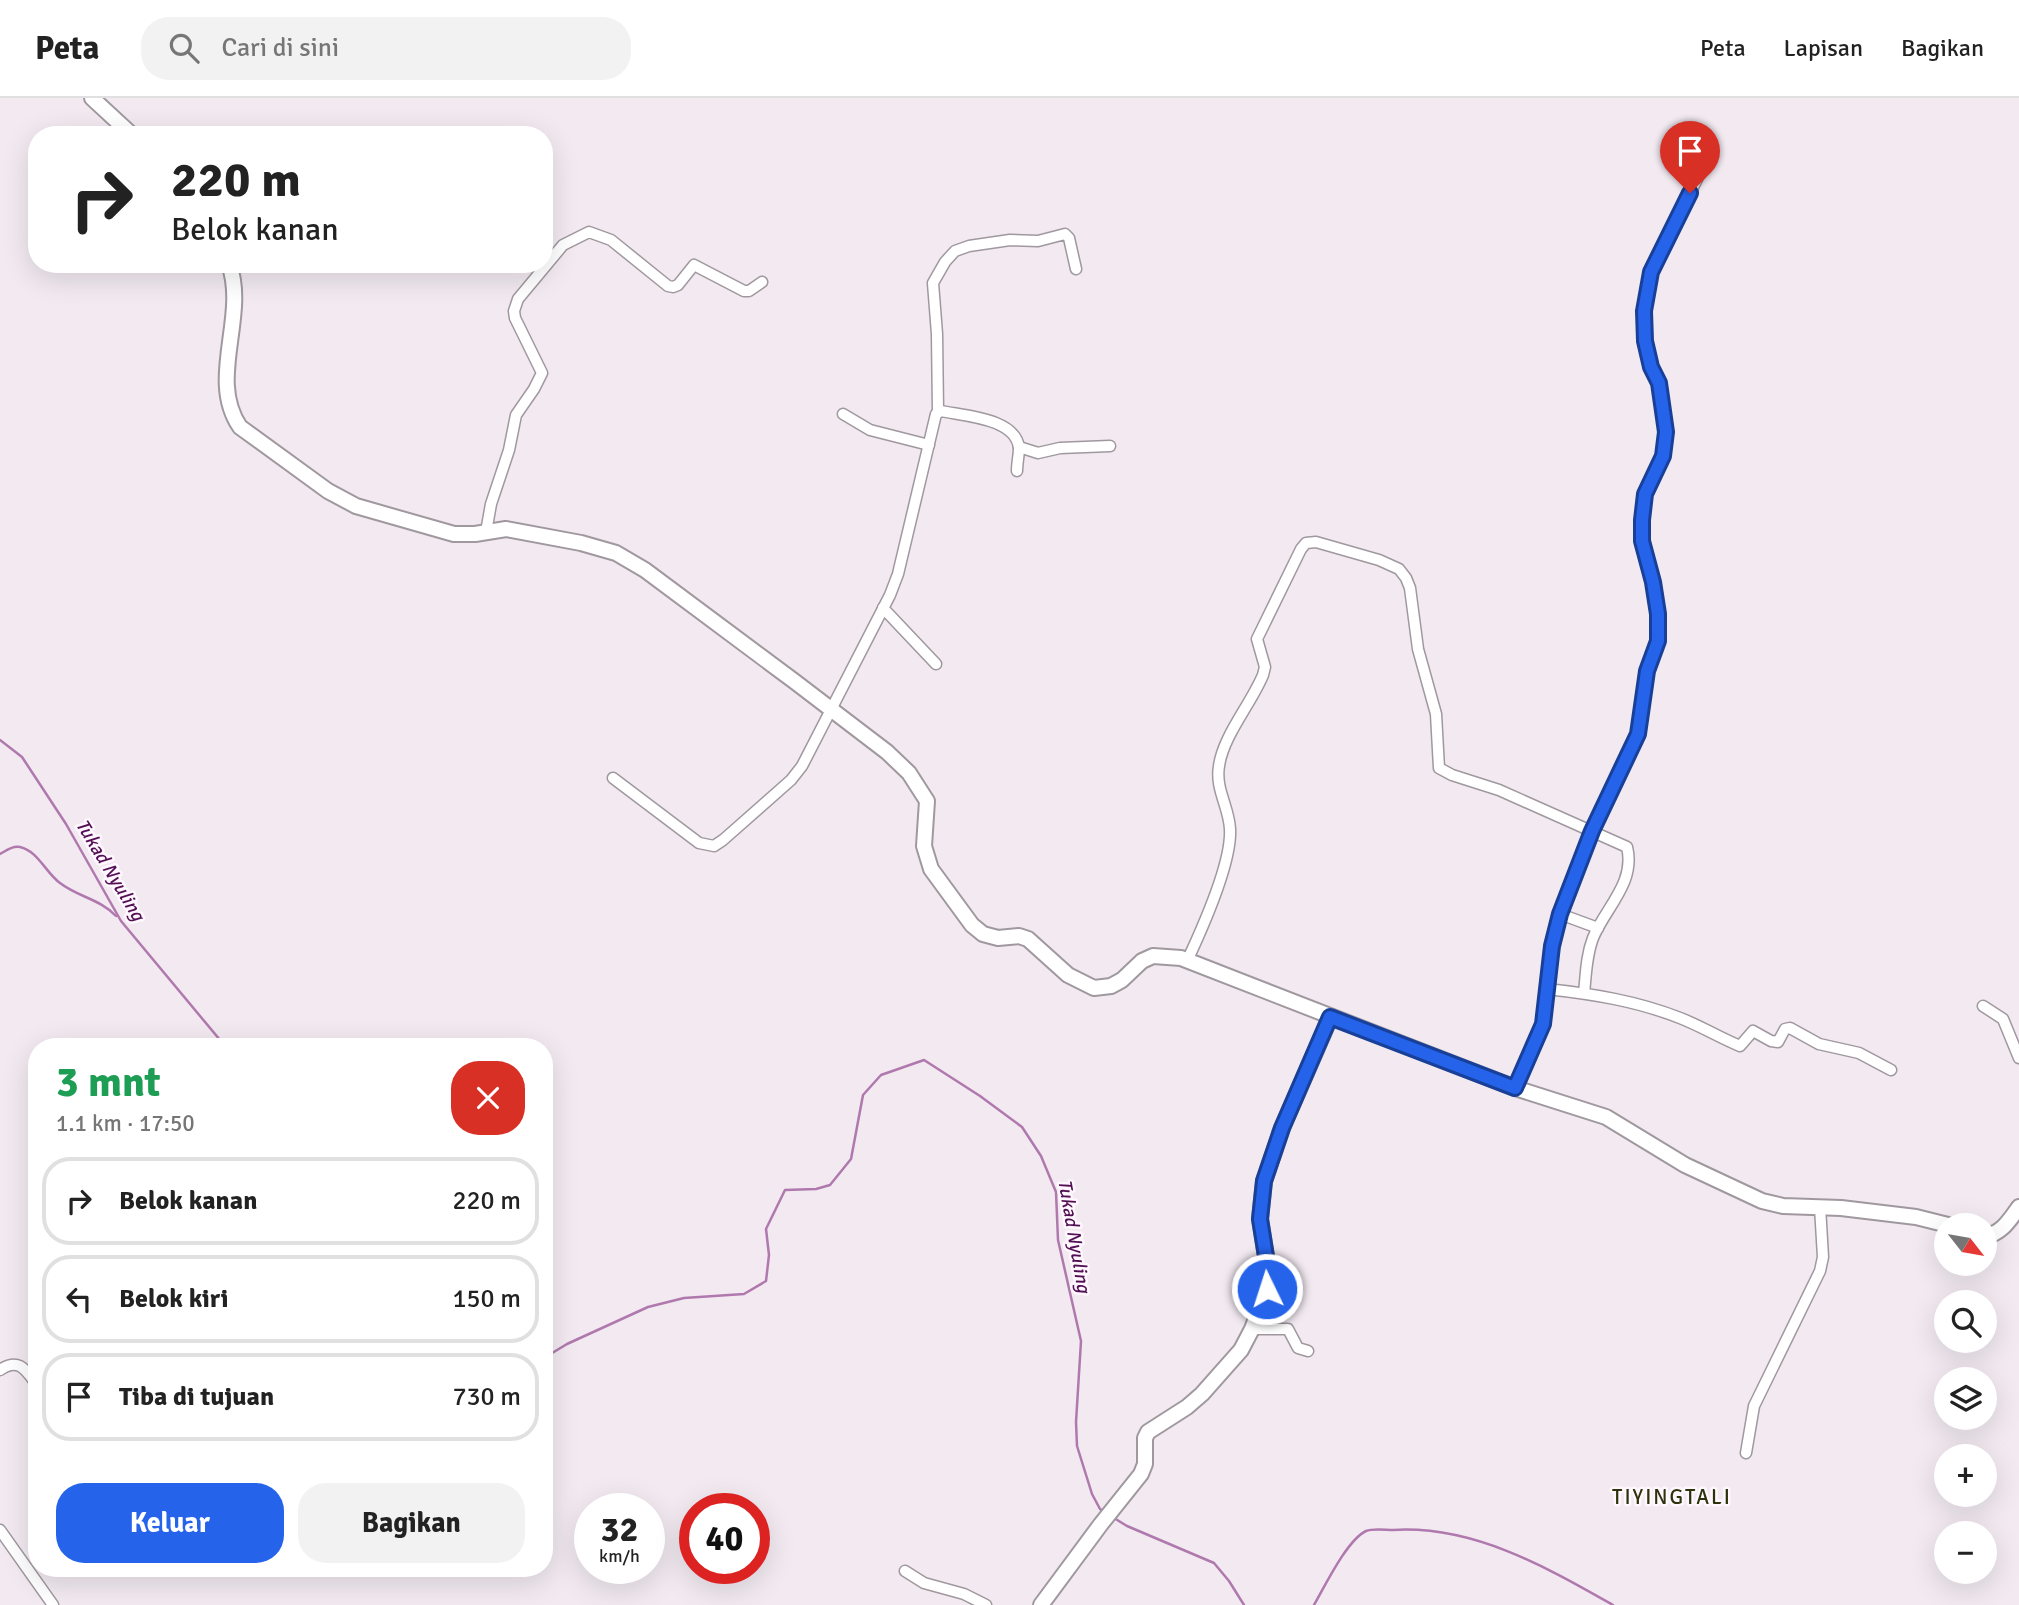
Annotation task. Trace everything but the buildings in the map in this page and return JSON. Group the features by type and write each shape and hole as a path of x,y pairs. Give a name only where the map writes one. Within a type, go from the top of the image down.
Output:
{"street":[{"path":"92,98 122,126"},
{"path":"1515,1088 1543,1024 1552,946 1560,914 1592,831 1638,734 1647,671 1658,641 1660,629 1653,582 1642,541 1645,494 1665,449 1665,420 1659,383 1651,367 1645,341 1644,311 1651,272 1704,165"},
{"path":"553,255 584,232 589,232 611,240 668,286 678,285 694,265 744,291 749,291 762,282"},
{"path":"613,778 699,843 713,846 792,780 811,750 898,574 938,412 933,283 945,262 956,251 969,246 1010,240 1038,241 1065,234 1069,238 1076,269"},
{"path":"232,273 227,390 232,415 240,427 328,491 356,506 454,534 506,529 602,549 629,560 679,593 887,752 909,773 926,801 924,846 931,869 972,925 983,934 998,938 1019,936 1028,939 1068,975 1094,988 1111,986 1122,980 1142,961 1153,956 1169,956 1187,961 1515,1088 1606,1117 1685,1166 1762,1201 1783,1206 1819,1207 1916,1217 1934,1222"},
{"path":"486,532 516,415 534,390 542,373 515,318 515,304 539,273"},
{"path":"938,412 995,422 1008,428 1019,447 1017,471"},
{"path":"843,414 870,429 929,445"},
{"path":"1019,447 1038,453 1060,448 1110,446"},
{"path":"1187,961 1206,921 1228,852 1231,831 1228,809 1219,786 1219,766 1225,747 1264,675 1265,667 1258,639 1301,549 1306,543 1316,542 1379,560 1399,569 1406,578 1410,588 1418,649 1436,714 1439,768 1499,790 1627,847 1628,867 1622,888 1598,928 1589,953 1584,993"},
{"path":"883,608 936,664"},
{"path":"1560,914 1598,928"},
{"path":"1547,989 1602,995 1654,1009 1740,1046 1754,1031 1778,1042 1785,1029 1790,1028 1819,1044 1859,1054 1891,1070"},
{"path":"1983,1006 2003,1019 2019,1058"},
{"path":"1041,1605 1141,1474 1145,1464 1145,1438 1148,1432 1188,1407 1202,1394 1241,1350 1252,1329 1267,1289 1269,1275 1260,1219 1264,1181 1282,1128 1330,1017"},
{"path":"1997,1234 2019,1206"},
{"path":"1746,1453 1754,1406 1824,1258 1819,1207"},
{"path":"1252,1329 1287,1329 1298,1348 1308,1351"},
{"path":"0,1370 12,1364 20,1366 28,1375"},
{"path":"0,1530 28,1570"},
{"path":"905,1571 924,1583 964,1594 986,1605"},
{"path":"33,1577 53,1605"}],"waterway":[{"name":"Tukad Nyuling","path":"0,740 22,757 66,824 121,921 218,1038"},
{"path":"0,854 14,847 26,849 60,883 110,910 116,916"},
{"name":"Tukad Nyuling","path":"553,1353 648,1307 684,1298 744,1294 766,1281 769,1255 766,1229 785,1190 816,1189 830,1185 851,1159 863,1095 881,1075 924,1060 1022,1127 1041,1156 1056,1192 1058,1240 1081,1341 1077,1446 1092,1494 1100,1509 1106,1513"},
{"name":"Tukad Nyuling","path":"1114,1518 1214,1563 1244,1605"},
{"name":"Tukad Nyuling","path":"1314,1605 1351,1544 1366,1531 1376,1529 1423,1530 1480,1542 1535,1563 1613,1605"}],"district":[{"name":"TIYINGTALI","path":"1672,1497"}],"route":[{"path":"1267,1289 1269,1275 1260,1219 1264,1181 1282,1128 1330,1017 1515,1088 1543,1024 1552,946 1560,914 1592,831 1638,734 1643,716 1647,671 1658,641 1660,629 1653,582 1642,541 1642,520 1645,494 1663,456 1666,432 1659,383 1651,367 1645,341 1644,311 1651,272 1690,193"}]}
